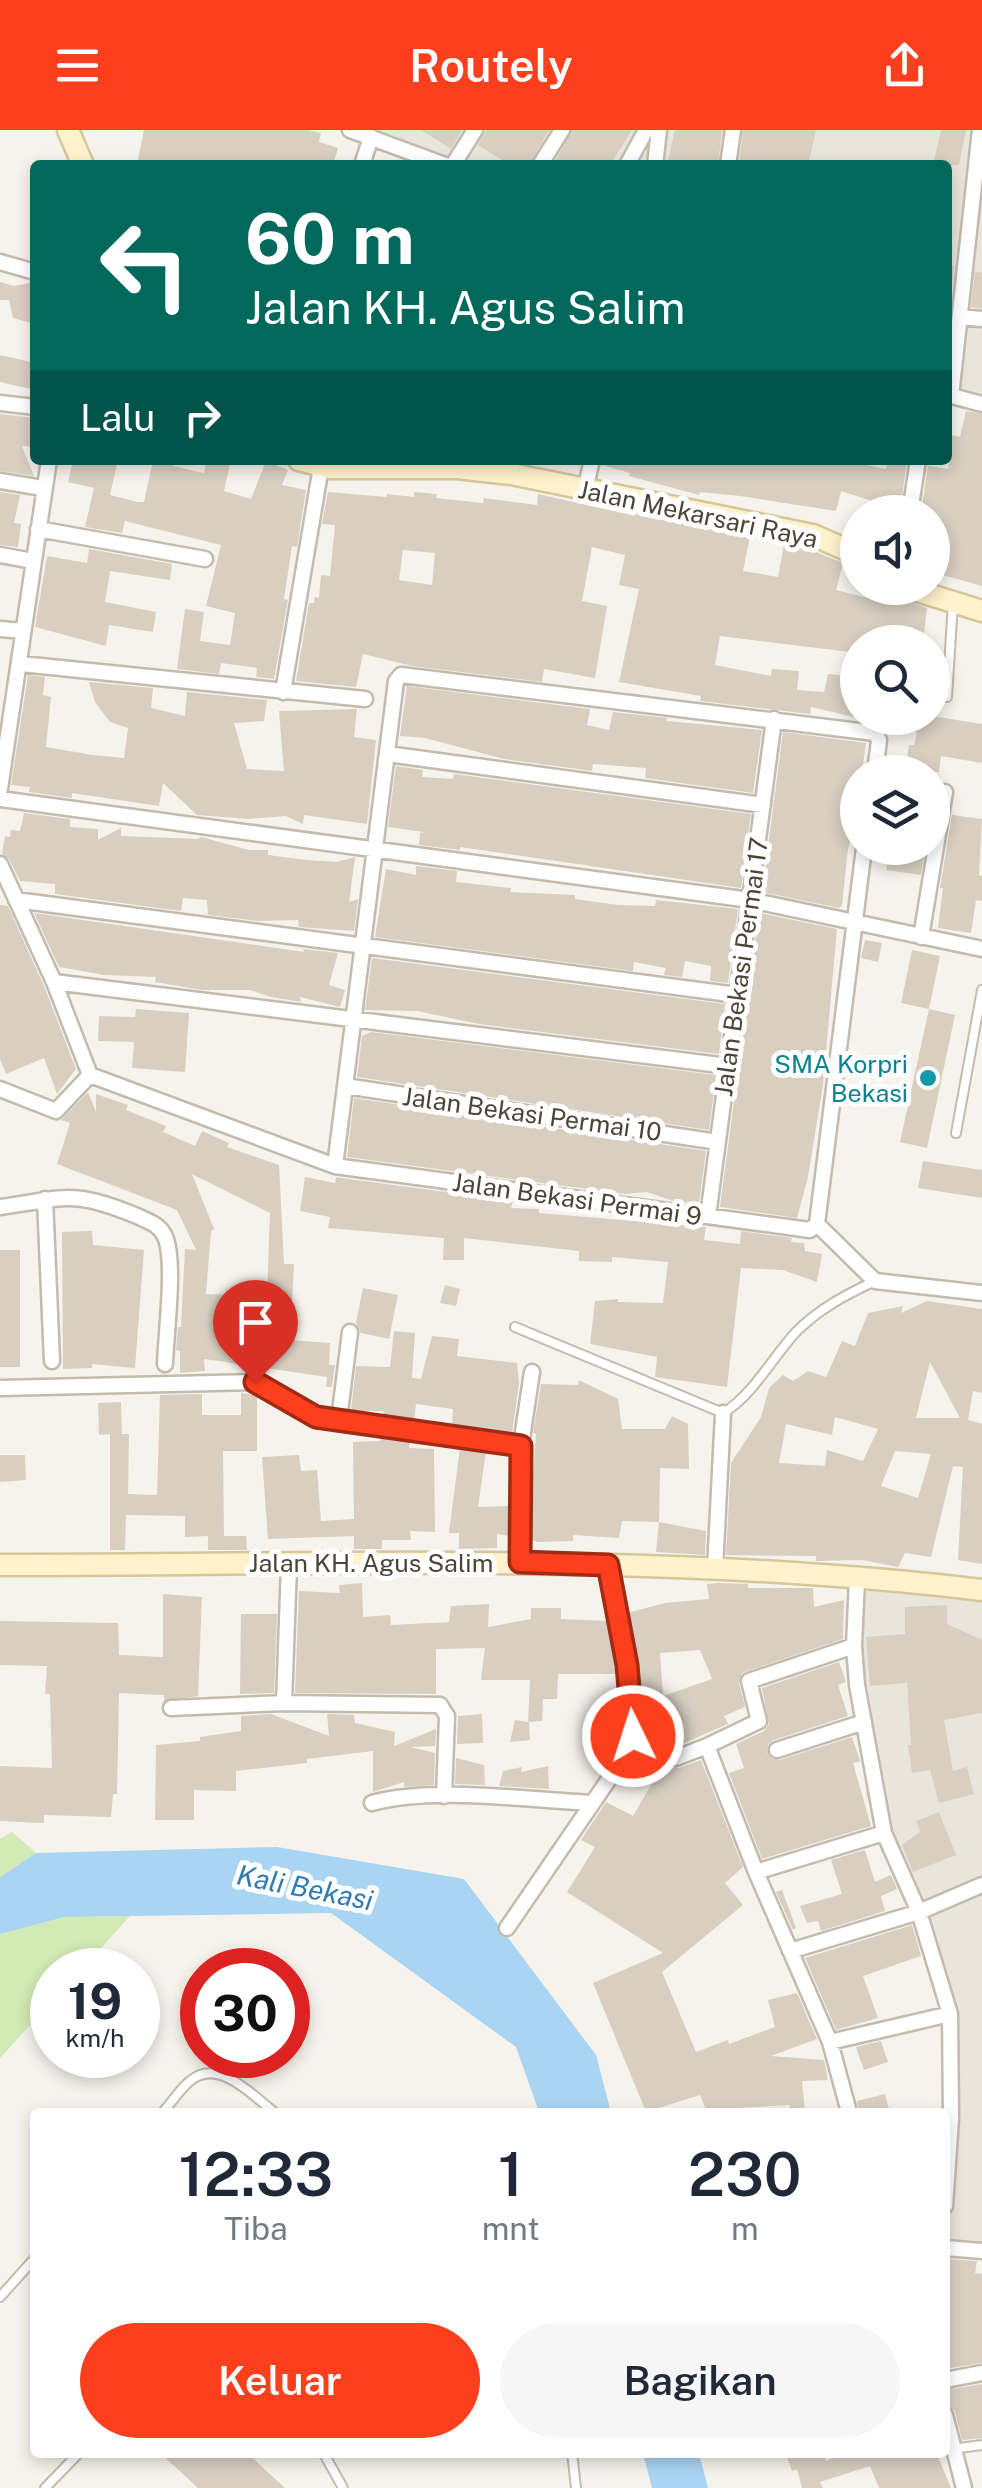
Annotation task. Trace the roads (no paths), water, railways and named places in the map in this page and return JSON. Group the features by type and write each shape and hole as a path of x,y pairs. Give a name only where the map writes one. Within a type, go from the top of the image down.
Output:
{"street":[{"path":"68,130 82,160"},
{"path":"350,130 371,137 392,136 436,160"},
{"path":"456,160 475,130"},
{"path":"543,160 562,130"},
{"path":"630,160 646,130"},
{"path":"656,160 659,130"},
{"path":"729,160 733,130"},
{"path":"952,374 975,241 980,130"},
{"path":"364,160 371,137"},
{"path":"0,262 30,271"},
{"path":"960,316 982,319"},
{"path":"952,397 982,404"},
{"path":"0,403 30,406"},
{"path":"0,789 48,465"},
{"path":"283,692 321,465"},
{"name":"Jalan Mekarsari Raya","path":"348,465 481,470 813,536 840,547"},
{"path":"584,490 591,465"},
{"path":"913,495 917,465"},
{"path":"0,481 44,488"},
{"path":"38,529 205,559"},
{"path":"0,555 32,561"},
{"path":"950,602 982,612"},
{"path":"0,628 23,630"},
{"path":"21,664 365,699"},
{"path":"335,1166 396,681 410,674 875,732 879,740 877,755"},
{"name":"Jalan Bekasi Permai 17","path":"708,1216 774,719"},
{"path":"387,754 763,805"},
{"path":"0,799 750,900 982,949"},
{"path":"0,864 54,982 90,1075 56,1111 0,1089"},
{"path":"862,865 817,1224 874,1281 982,1293"},
{"path":"920,936 932,865"},
{"path":"16,900 737,995"},
{"path":"54,982 728,1066"},
{"name":"Jalan Bekasi Permai 9","path":"90,1075 335,1166 810,1230 817,1224"},
{"name":"Jalan Bekasi Permai 10","path":"345,1086 718,1142"},
{"path":"0,1207 63,1196 91,1198 156,1224 169,1250 165,1364"},
{"path":"45,1199 52,1361"},
{"path":"339,1420 350,1332"},
{"path":"520,1562 521,1446 532,1372"},
{"path":"0,1388 255,1382 306,1413 521,1446"},
{"path":"715,1569 722,1413"},
{"name":"Jalan KH. Agus Salim","path":"0,1566 520,1562 715,1569 982,1590"},
{"path":"284,1703 289,1565"},
{"path":"507,1928 631,1750 634,1722 627,1665 608,1565"},
{"path":"857,1579 854,1646 884,1833 919,1912 950,2014 948,2108"},
{"path":"634,1722 657,1714 676,1758 758,1722 748,1681 854,1646"},
{"path":"172,1708 284,1703 440,1705 446,1716 444,1796"},
{"path":"777,1750 864,1722"},
{"path":"707,1746 756,1872 830,2042 848,2108"},
{"path":"372,1803 400,1797 444,1796 592,1803"},
{"path":"756,1872 884,1833"},
{"path":"790,1951 919,1912 982,1885"},
{"path":"830,2042 950,2014"},
{"path":"950,2248 982,2251"},
{"path":"950,2379 982,2373"},
{"path":"950,2439 964,2488"}],"lane":[{"path":"950,650 953,603"},
{"path":"956,1132 982,990"},
{"path":"516,1327 722,1413 737,1402 809,1321 836,1299 874,1281"},
{"path":"166,2108 191,2080 208,2071 225,2076 269,2108"},
{"path":"0,2297 30,2264"},
{"path":"952,2448 982,2446"},
{"path":"45,2488 74,2458"},
{"path":"327,2458 342,2488"},
{"path":"573,2458 576,2488"}],"water":[{"name":"Kali Bekasi","path":"277,1847 464,1879 596,2055 610,2108 538,2108 516,2047 331,1913 65,1917 0,1934 0,1877 36,1853"},
{"path":"644,2458 700,2458 708,2488 652,2488"}],"place":[{"name":"SMA Korpri Bekasi","path":"928,1078"}]}
